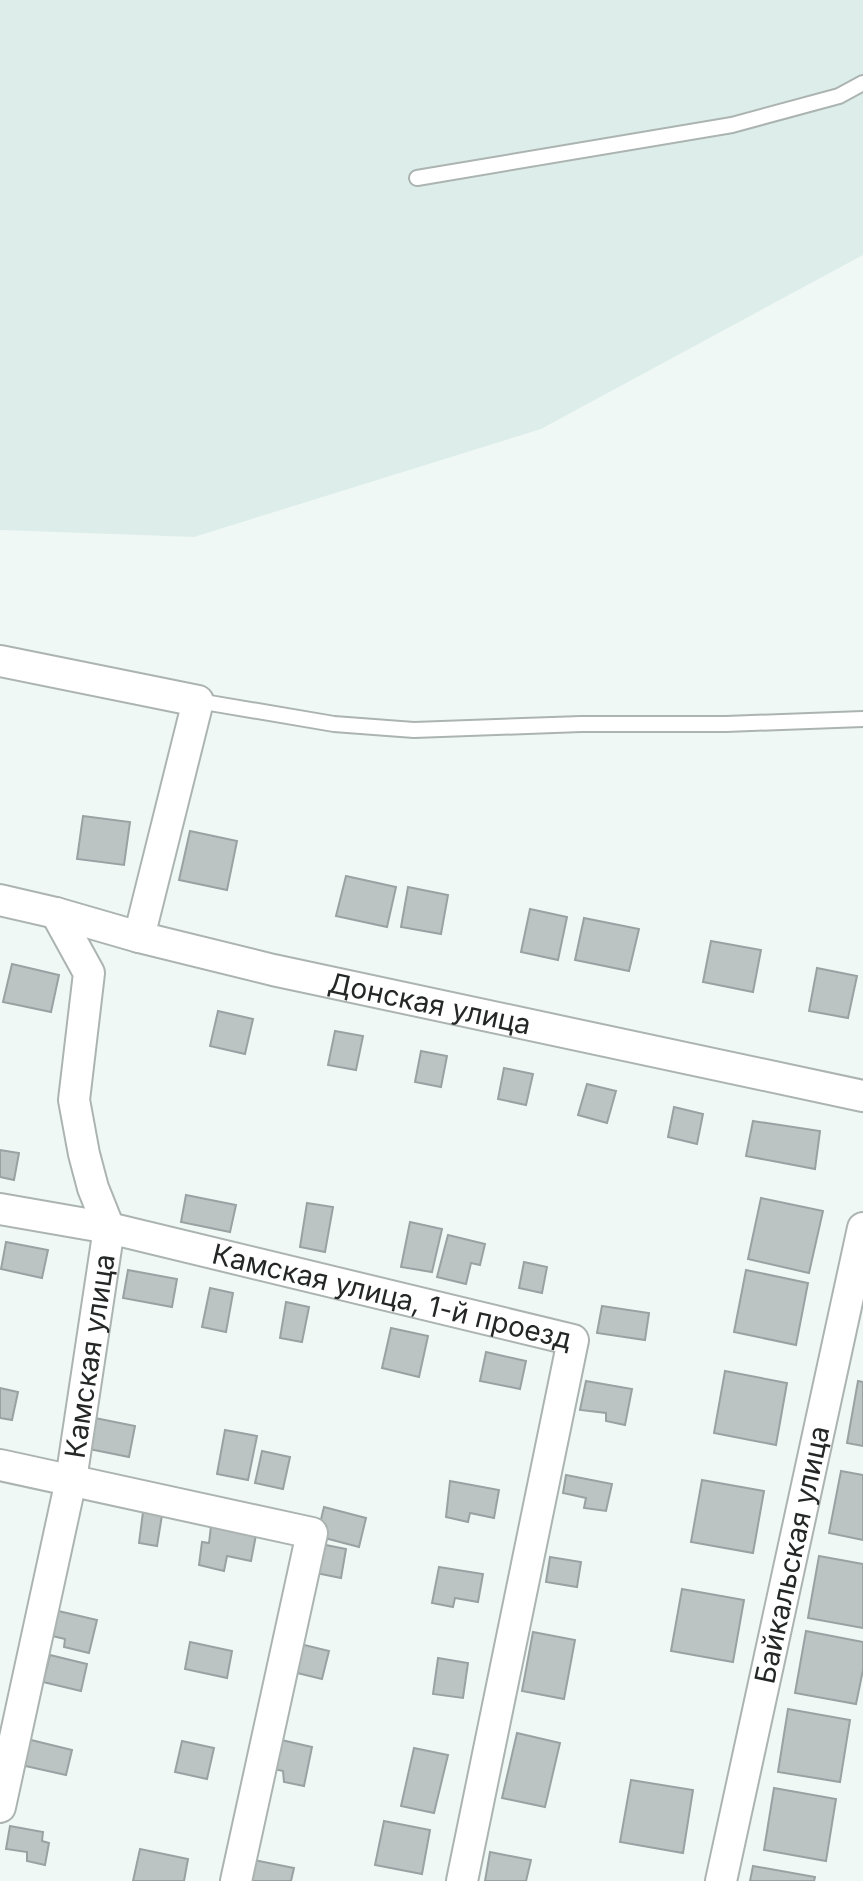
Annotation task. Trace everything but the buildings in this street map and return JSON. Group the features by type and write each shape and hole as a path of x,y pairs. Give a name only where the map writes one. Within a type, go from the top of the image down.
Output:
{"street":[{"path":"0,661 198,701 139,937"},
{"name":"Донская улица","path":"0,900 273,970 863,1096"},
{"name":"Камская улица","path":"0,1807 71,1480 109,1228 93,1188 74,1100 89,973 56,913"},
{"name":"Камская улица, 1-й проезд","path":"0,1209 109,1228 573,1340 462,1881"},
{"name":"Байкальская улица","path":"721,1881 863,1228"},
{"path":"0,1465 312,1533 236,1881"}],"lane":[{"path":"417,178 732,125 839,96 863,83"},
{"path":"198,701 334,724 414,730 863,719"}],"shaded area":[{"path":"0,0 863,0 863,255 541,429 194,537 0,530"}]}
